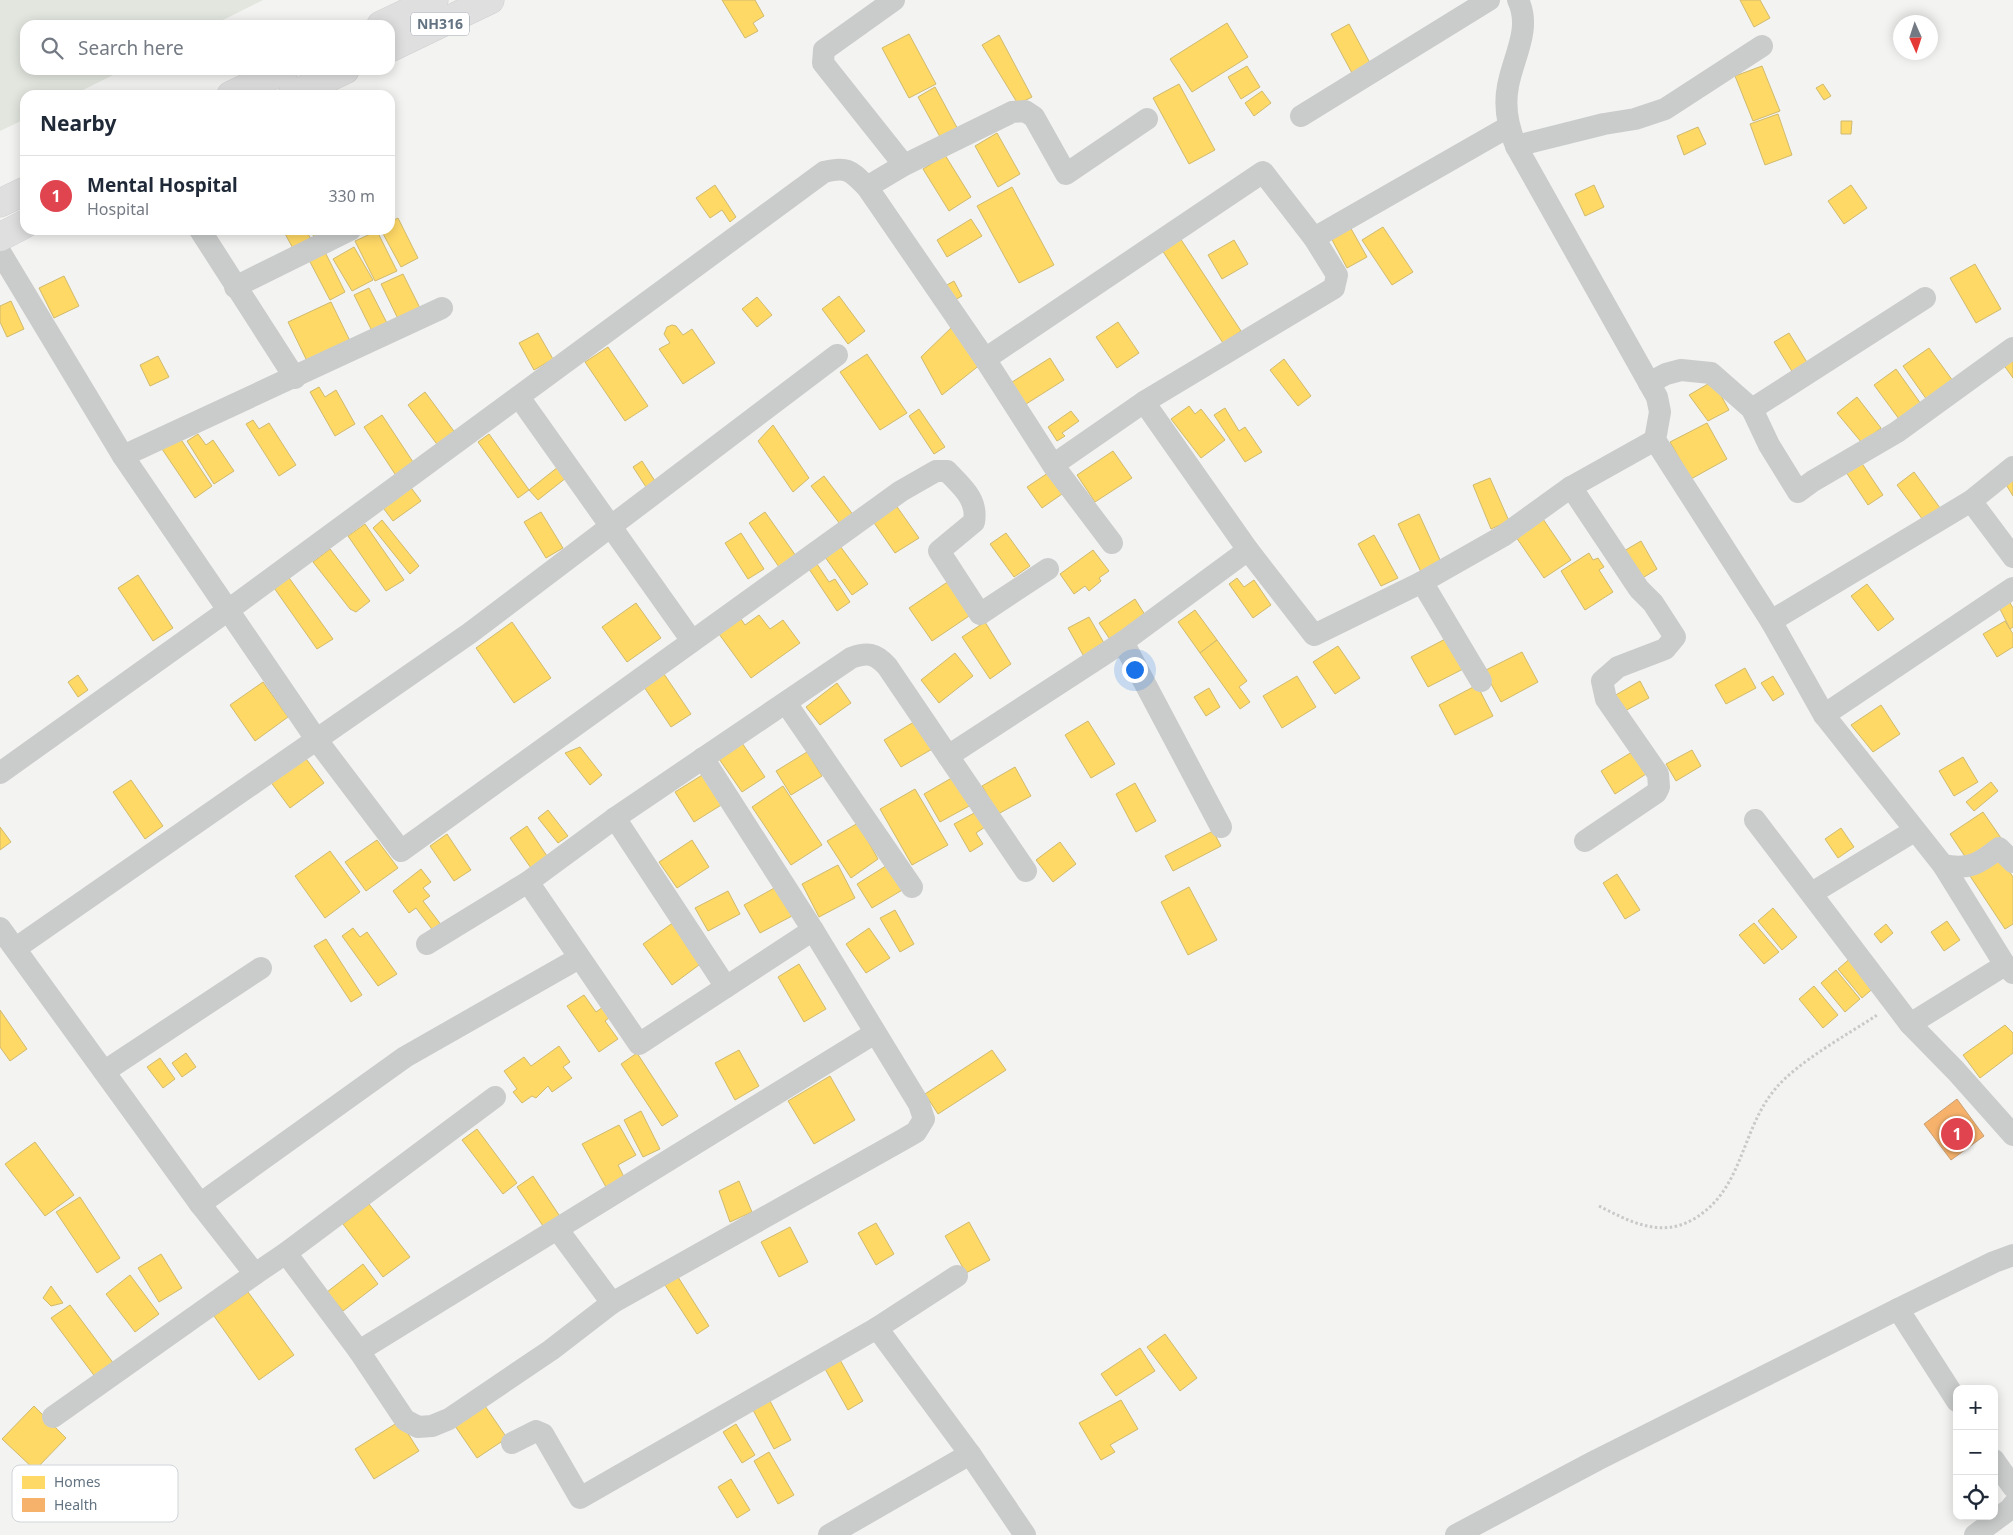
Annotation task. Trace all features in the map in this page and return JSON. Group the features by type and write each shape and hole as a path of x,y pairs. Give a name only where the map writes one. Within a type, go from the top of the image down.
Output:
{"highway":[{"name":"NH316","path":"392,20 434,0"},
{"name":"NH316","path":"395,46 490,0"},
{"path":"242,90 273,75"},
{"path":"303,90 334,75"},
{"path":"0,203 20,193"},
{"path":"0,236 20,226"}],"street":[{"path":"894,0 824,50 823,63 904,165"},
{"path":"1301,116 1489,0"},
{"path":"1518,0 1522,8 1524,33 1507,87 1512,136 1650,383 1657,398 1660,412 1655,440 1771,621 1824,714 1914,831 1943,865 2009,969 1910,1024"},
{"path":"1314,238 1512,136 1635,119 1665,109 1762,46"},
{"path":"867,187 904,165 1012,112 1025,112 1034,117 1066,174 1147,119"},
{"path":"0,774 227,611 824,172 840,168 852,172 867,187 985,359 1053,465 1112,543"},
{"path":"985,359 1263,172 1314,238 1337,275 1334,288 1144,402 1053,465"},
{"path":"203,235 295,378"},
{"path":"235,287 340,235"},
{"path":"0,252 123,456 316,739 400,851 901,491 936,471 947,471 971,497 976,510 974,522 939,550 980,614 1048,569"},
{"path":"1752,409 1925,298"},
{"path":"123,456 295,378 442,308"},
{"path":"1650,383 1666,374 1681,370 1711,373 1752,409 1769,445 1798,492 1813,481 1897,432 2013,348"},
{"path":"16,948 470,633 837,355"},
{"path":"519,397 612,525 692,641"},
{"path":"1144,402 1248,550 1314,635 1422,582 1503,536 1571,487 1655,440"},
{"path":"1771,621 1971,500 2013,466"},
{"path":"1571,487 1639,589 1653,603 1675,637 1665,649 1618,667 1602,681 1606,700 1658,774 1659,787 1656,793 1585,841"},
{"path":"1971,500 2013,557"},
{"path":"948,756 1123,642 1248,550"},
{"path":"1422,582 1481,681"},
{"path":"1824,714 2013,588"},
{"path":"1123,642 1222,827"},
{"path":"427,944 528,882 615,818 703,758 851,658 865,653 878,656 888,666 1026,872"},
{"path":"786,703 912,886"},
{"path":"286,1253 359,1351 405,1420 418,1428 432,1426 449,1419 550,1350 612,1303 916,1132 924,1119 919,1104 813,930 703,758"},
{"path":"615,818 726,987"},
{"path":"1755,820 1910,1024 1956,1071 2013,1135"},
{"path":"1812,893 1914,831"},
{"path":"1943,865 1958,868 1979,864 1998,848 2013,862"},
{"path":"528,882 639,1044 813,930"},
{"path":"0,928 200,1204 255,1274"},
{"path":"200,1204 405,1057 579,958"},
{"path":"105,1071 261,968"},
{"path":"359,1351 875,1033"},
{"path":"53,1417 286,1253 495,1097"},
{"path":"558,1230 612,1303"},
{"path":"1456,1535 1597,1460 1898,1309 1994,1262 2013,1256"},
{"path":"512,1443 536,1431 543,1434 580,1498 877,1328 957,1276"},
{"path":"1898,1309 1953,1395"},
{"path":"877,1328 970,1454 1025,1535"},
{"path":"829,1535 970,1454"},
{"path":"1998,1466 2013,1487"},
{"path":"1975,1535 2013,1505"}],"path":[{"path":"1599,1206 1635,1224 1651,1228 1688,1222 1708,1211 1720,1198 1727,1185 1761,1107 1777,1087 1799,1068 1894,1004"}],"shaded area":[{"path":"0,0 263,0 223,20 20,20 20,75 113,75 83,90 20,90 20,121 0,131"}],"building: Homes":[{"path":"722,0 755,0 764,16 753,23 758,31 745,38"},
{"path":"1740,0 1760,0 1770,18 1754,27"},
{"path":"1227,23 1248,57 1192,92 1170,59"},
{"path":"1349,24 1370,63 1352,73 1331,34"},
{"path":"909,34 936,84 909,98 882,48"},
{"path":"999,35 1032,97 1018,104 982,45"},
{"path":"1247,66 1260,87 1241,99 1228,77"},
{"path":"1762,66 1780,111 1753,121 1735,76"},
{"path":"1179,84 1215,150 1189,164 1153,98"},
{"path":"1823,84 1831,96 1824,100 1816,88"},
{"path":"935,87 961,135 944,144 918,97"},
{"path":"1262,91 1271,103 1254,116 1245,103"},
{"path":"1778,114 1792,155 1765,165 1750,124"},
{"path":"1841,121 1852,121 1851,134 1841,134"},
{"path":"1698,127 1706,144 1684,155 1677,136"},
{"path":"997,133 1020,174 998,187 975,146"},
{"path":"945,155 971,197 949,211 923,169"},
{"path":"715,185 736,217 730,222 722,210 710,218 696,198"},
{"path":"1594,185 1604,207 1585,216 1575,194"},
{"path":"1851,185 1867,208 1844,224 1828,201"},
{"path":"1012,187 1054,265 1019,283 977,206"},
{"path":"398,218 418,258 401,267 384,235 395,235 395,220"},
{"path":"971,219 982,236 947,257 937,240"},
{"path":"1349,225 1367,257 1347,268 1330,236"},
{"path":"1383,227 1413,272 1392,285 1362,240"},
{"path":"286,235 309,235 314,245 296,254"},
{"path":"313,235 328,235 316,242"},
{"path":"368,235 379,235 397,271 375,281 355,241"},
{"path":"1180,238 1241,331 1223,343 1162,250"},
{"path":"1234,240 1248,264 1222,279 1208,255"},
{"path":"354,247 373,280 352,291 333,259"},
{"path":"325,252 345,292 330,300 309,260"},
{"path":"1975,264 2001,309 1976,323 1950,278"},
{"path":"403,274 423,314 401,325 381,284"},
{"path":"64,276 79,306 54,318 39,288"},
{"path":"954,281 962,296 953,301 945,286"},
{"path":"369,288 388,325 373,333 354,295"},
{"path":"839,296 865,331 848,344 822,309"},
{"path":"757,297 772,315 757,327 742,309"},
{"path":"11,301 24,329 7,337 0,322 0,306"},
{"path":"331,302 351,343 308,363 288,322"},
{"path":"1118,322 1139,353 1117,368 1096,337"},
{"path":"676,326 683,335 692,329 715,363 683,384 659,349 670,343 664,334 667,327"},
{"path":"952,327 981,364 942,395 921,357"},
{"path":"538,333 553,359 534,370 519,343"},
{"path":"1789,333 1808,364 1793,373 1774,342"},
{"path":"608,347 648,406 625,421 585,362"},
{"path":"1929,348 1953,381 1927,400 1903,366"},
{"path":"867,354 907,413 880,430 840,372"},
{"path":"158,356 169,377 150,386 140,365"},
{"path":"2013,357 2013,378 2003,364"},
{"path":"1050,358 1064,380 1023,406 1009,384"},
{"path":"1284,359 1311,396 1298,406 1270,370"},
{"path":"1896,369 1921,404 1899,419 1874,385"},
{"path":"1713,381 1729,410 1708,421 1689,395"},
{"path":"319,387 325,397 336,390 355,424 335,436 310,392"},
{"path":"425,392 456,434 439,447 408,405"},
{"path":"1857,397 1881,428 1862,443 1837,413"},
{"path":"1189,406 1195,414 1201,409 1225,440 1201,458 1171,419"},
{"path":"1225,408 1239,431 1245,427 1262,452 1245,462 1214,415"},
{"path":"919,409 945,447 934,454 909,416"},
{"path":"1071,411 1079,421 1062,433 1065,436 1057,441 1048,427"},
{"path":"382,415 415,465 397,477 364,427"},
{"path":"253,420 259,429 269,423 296,465 279,476 246,424"},
{"path":"1707,423 1727,459 1691,479 1670,442"},
{"path":"773,425 809,478 793,492 758,441"},
{"path":"198,434 206,445 213,440 234,471 214,484 187,441"},
{"path":"489,434 529,490 518,498 478,442"},
{"path":"180,438 212,486 195,498 162,449"},
{"path":"1113,451 1132,478 1095,502 1077,475"},
{"path":"642,461 655,481 646,487 633,467"},
{"path":"1861,462 1883,495 1868,505 1846,472"},
{"path":"563,463 571,474 538,500 529,490"},
{"path":"1914,472 1943,512 1926,524 1897,485"},
{"path":"2013,472 2013,496 2002,478"},
{"path":"1048,473 1062,494 1042,508 1027,487"},
{"path":"824,476 854,516 840,524 811,486"},
{"path":"1490,478 1509,521 1491,529 1473,485"},
{"path":"409,485 421,501 393,521 381,505"},
{"path":"893,501 919,538 895,553 870,517"},
{"path":"541,512 563,548 546,558 524,522"},
{"path":"765,512 796,556 779,567 749,523"},
{"path":"1419,514 1441,562 1421,572 1398,524"},
{"path":"1543,519 1571,560 1544,578 1516,537"},
{"path":"382,520 419,566 410,574 373,528"},
{"path":"365,524 404,580 386,591 348,536"},
{"path":"741,533 764,569 748,579 725,543"},
{"path":"1006,533 1030,566 1014,577 990,544"},
{"path":"1374,535 1398,578 1381,586 1358,544"},
{"path":"1641,541 1657,569 1641,579 1624,551"},
{"path":"840,546 868,584 852,595 825,557"},
{"path":"330,549 370,601 356,612 350,609 313,562"},
{"path":"1093,550 1109,571 1099,578 1101,581 1089,591 1085,586 1074,594 1060,574"},
{"path":"1589,553 1593,560 1598,558 1604,567 1599,570 1613,592 1585,610 1561,571"},
{"path":"817,564 829,582 835,579 850,602 837,611 809,569"},
{"path":"138,575 173,628 153,641 118,588"},
{"path":"287,575 333,639 317,649 272,585"},
{"path":"1237,578 1244,587 1254,580 1271,605 1253,618 1229,584"},
{"path":"949,581 972,614 932,641 909,608"},
{"path":"1867,584 1894,619 1878,631 1851,596"},
{"path":"1135,599 1147,618 1111,641 1099,623"},
{"path":"2009,601 2013,608 2013,627 2010,629 1999,607"},
{"path":"636,603 661,638 627,662 602,627"},
{"path":"1195,610 1217,640 1200,653 1178,622"},
{"path":"759,615 770,629 783,620 800,643 751,678 719,634 741,619 745,625"},
{"path":"1089,617 1108,650 1087,662 1068,628"},
{"path":"2005,621 2013,634 2013,647 1997,657 1983,634"},
{"path":"512,622 551,678 514,703 476,648"},
{"path":"985,622 1011,664 990,679 962,637"},
{"path":"1449,637 1465,668 1428,687 1411,657"},
{"path":"1217,640 1247,681 1239,687 1250,702 1240,709 1200,653"},
{"path":"1338,646 1360,678 1335,694 1313,662"},
{"path":"1522,652 1538,682 1501,702 1484,671"},
{"path":"955,653 973,676 939,703 921,680"},
{"path":"1745,668 1756,688 1726,704 1715,685"},
{"path":"662,671 691,714 671,727 642,684"},
{"path":"78,675 88,690 78,697 68,682"},
{"path":"1297,676 1316,707 1282,728 1263,696"},
{"path":"1773,676 1784,694 1773,701 1761,683"},
{"path":"1640,681 1649,698 1623,712 1614,696"},
{"path":"263,682 288,717 255,741 230,705"},
{"path":"837,683 851,703 820,725 806,707"},
{"path":"1477,685 1493,716 1455,735 1439,705"},
{"path":"1209,688 1220,707 1206,716 1194,697"},
{"path":"1881,705 1900,734 1873,752 1851,725"},
{"path":"917,720 934,748 901,767 884,740"},
{"path":"1088,721 1115,764 1091,778 1065,735"},
{"path":"740,740 765,777 742,792 717,756"},
{"path":"580,747 602,775 590,785 565,753"},
{"path":"1692,750 1701,766 1676,781 1666,764"},
{"path":"807,752 822,776 791,795 776,771"},
{"path":"1632,752 1646,774 1615,794 1601,771"},
{"path":"304,756 324,783 290,808 270,781"},
{"path":"1963,757 1978,782 1954,796 1939,771"},
{"path":"1015,767 1031,796 998,814 982,786"},
{"path":"707,772 726,802 694,822 675,792"},
{"path":"955,776 971,805 940,822 924,794"},
{"path":"131,780 163,826 145,839 113,792"},
{"path":"1991,782 1998,791 1974,811 1966,802"},
{"path":"1135,783 1156,821 1136,832 1116,794"},
{"path":"783,786 822,845 791,865 752,807"},
{"path":"915,789 948,845 912,865 880,809"},
{"path":"548,810 568,836 558,843 538,818"},
{"path":"976,812 985,827 976,833 983,844 970,852 954,824"},
{"path":"1983,812 2001,838 1968,861 1950,834"},
{"path":"858,823 878,859 851,878 827,841"},
{"path":"527,826 547,856 531,868 510,838"},
{"path":"0,827 11,842 0,850"},
{"path":"1841,828 1854,847 1838,858 1825,839"},
{"path":"1213,831 1221,846 1173,871 1165,856"},
{"path":"447,834 471,870 454,881 430,846"},
{"path":"377,840 398,868 366,891 345,862"},
{"path":"692,840 709,867 677,888 659,862"},
{"path":"1060,842 1076,864 1053,882 1036,860"},
{"path":"330,851 360,892 325,918 295,876"},
{"path":"2000,857 2013,877 2013,924 2005,929 1970,876"},
{"path":"889,864 904,889 872,908 857,884"},
{"path":"838,865 855,898 819,917 802,884"},
{"path":"421,869 431,882 423,888 430,896 423,901 442,926 434,932 416,908 409,913 393,891"},
{"path":"1617,874 1640,910 1625,919 1603,883"},
{"path":"776,887 792,916 760,933 744,905"},
{"path":"1189,887 1217,940 1188,955 1161,902"},
{"path":"728,891 740,914 708,931 695,908"},
{"path":"1773,908 1797,937 1782,950 1758,921"},
{"path":"895,910 914,944 900,952 880,918"},
{"path":"1947,921 1960,940 1944,951 1931,932"},
{"path":"674,922 703,962 672,985 643,944"},
{"path":"1754,923 1779,952 1764,964 1739,935"},
{"path":"1886,924 1893,933 1881,943 1874,934"},
{"path":"353,928 360,937 367,932 397,974 378,986 342,936"},
{"path":"869,928 890,958 866,973 846,944"},
{"path":"326,939 362,995 351,1002 314,946"},
{"path":"1853,956 1877,985 1862,998 1838,969"},
{"path":"799,964 826,1009 804,1022 778,977"},
{"path":"1836,970 1860,999 1845,1012 1821,983"},
{"path":"1814,986 1838,1015 1823,1028 1799,999"},
{"path":"584,995 596,1012 603,1007 610,1017 605,1021 618,1039 599,1052 567,1006"},
{"path":"0,1010 27,1049 10,1061 0,1047"},
{"path":"2005,1025 2013,1033 2013,1053 1980,1078 1963,1055"},
{"path":"559,1046 570,1062 563,1067 572,1078 552,1092 548,1086 536,1098 532,1096 522,1103 513,1092 517,1089 504,1071 524,1057 531,1066"},
{"path":"739,1050 759,1086 735,1100 715,1063"},
{"path":"992,1050 1006,1070 938,1114 925,1094"},
{"path":"186,1053 196,1067 182,1077 172,1063"},
{"path":"637,1053 678,1116 662,1126 621,1064"},
{"path":"160,1058 175,1079 163,1088 147,1067"},
{"path":"830,1076 855,1120 814,1144 788,1101"},
{"path":"641,1111 660,1149 643,1157 624,1120"},
{"path":"619,1125 636,1155 618,1165 624,1177 606,1187 582,1144"},
{"path":"477,1129 517,1183 503,1194 462,1140"},
{"path":"35,1142 74,1195 45,1216 5,1164"},
{"path":"533,1176 561,1218 545,1229 517,1187"},
{"path":"739,1181 752,1212 730,1222 719,1191"},
{"path":"80,1197 120,1258 97,1273 56,1212"},
{"path":"369,1204 410,1257 383,1277 343,1224"},
{"path":"969,1222 990,1260 966,1273 945,1236"},
{"path":"876,1223 894,1254 876,1265 858,1233"},
{"path":"790,1227 808,1262 779,1277 761,1242"},
{"path":"161,1254 182,1288 159,1302 138,1268"},
{"path":"363,1264 378,1284 343,1311 327,1292"},
{"path":"130,1275 159,1314 135,1332 106,1294"},
{"path":"678,1277 709,1326 697,1334 665,1285"},
{"path":"51,1286 63,1303 51,1306 43,1298"},
{"path":"248,1292 294,1355 259,1380 214,1316"},
{"path":"70,1305 114,1364 96,1378 51,1318"},
{"path":"1165,1334 1197,1378 1180,1391 1147,1347"},
{"path":"1140,1348 1155,1371 1116,1396 1101,1374"},
{"path":"839,1358 863,1401 848,1410 824,1367"},
{"path":"1121,1400 1138,1429 1110,1445 1115,1452 1101,1460 1079,1423"},
{"path":"770,1401 791,1440 774,1449 753,1410"},
{"path":"34,1406 66,1438 40,1465 30,1465 2,1439"},
{"path":"485,1406 507,1438 477,1458 455,1426"},
{"path":"400,1421 419,1451 374,1479 355,1449"},
{"path":"736,1424 755,1455 742,1463 723,1432"},
{"path":"769,1452 794,1495 778,1504 754,1461"},
{"path":"731,1479 750,1510 737,1518 718,1487"}],"building: Health":[{"path":"1957,1099 1984,1136 1951,1160 1924,1124"}],"place":[{"name":"Mental Hospital","path":"1957,1134"}]}
